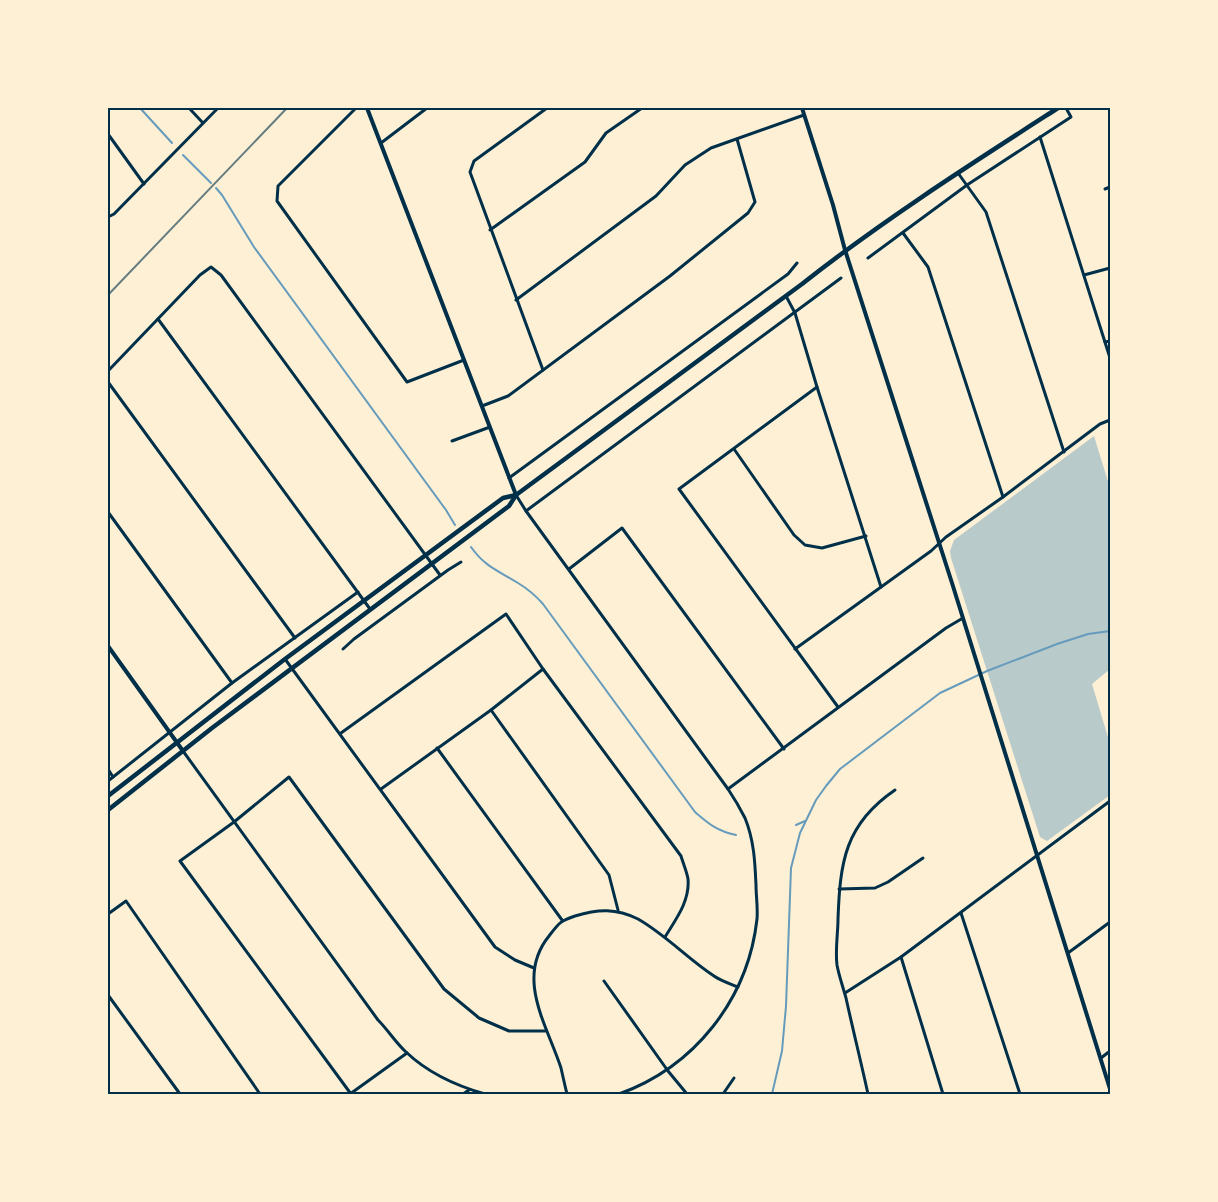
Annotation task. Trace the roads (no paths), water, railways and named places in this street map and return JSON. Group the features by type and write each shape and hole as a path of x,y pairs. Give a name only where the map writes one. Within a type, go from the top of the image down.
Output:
{"main road":[{"path":"108,810 370,609 509,506 516,496 786,296 845,250 958,172 1058,108"},
{"path":"108,796 285,658 363,600 425,557 503,498 516,496"}],"street":[{"path":"190,108 203,123"},
{"path":"108,217 114,214 218,108"},
{"path":"356,108 278,186 277,201 406,382 464,360"},
{"path":"367,108 516,496 728,789 745,819 755,852 757,919 749,959 739,988 720,1018 703,1038 668,1071 640,1087 619,1094"},
{"path":"381,143 427,108"},
{"path":"543,370 470,172 474,161 547,108"},
{"path":"490,230 585,162 606,133 642,108"},
{"path":"802,108 833,205 845,250 963,618 1110,1089"},
{"path":"868,258 967,185 1071,117 1066,108"},
{"path":"516,300 656,196 685,166 711,148 804,115"},
{"path":"108,134 144,184"},
{"path":"1040,137 1110,358"},
{"path":"482,406 508,396 670,276 748,212 755,202 737,139"},
{"path":"958,172 986,212 1064,452"},
{"path":"1105,189 1110,187"},
{"path":"903,232 928,267 1003,497"},
{"path":"509,478 788,274 797,263"},
{"path":"108,371 200,275 211,267 221,275 425,557 440,575"},
{"path":"1084,275 1110,268"},
{"path":"526,512 841,278"},
{"path":"786,296 795,313 881,587"},
{"path":"158,319 370,609"},
{"path":"1106,342 1110,341"},
{"path":"108,382 295,638"},
{"path":"817,387 680,489 838,707"},
{"path":"795,649 1100,424 1110,420"},
{"path":"452,441 490,428"},
{"path":"734,449 794,535 806,544 822,548 866,536"},
{"path":"108,512 232,683"},
{"path":"569,569 622,528 784,749"},
{"path":"343,649 440,575 461,562"},
{"path":"108,781 232,683 358,592"},
{"path":"341,733 506,614 543,670 681,856 688,879 687,896 681,911 665,937"},
{"path":"728,789 946,628 963,618"},
{"path":"108,646 378,1020 407,1053 432,1072 469,1090 485,1094"},
{"path":"285,658 291,669 341,733 495,947 515,960 534,968"},
{"path":"381,789 492,710 543,670"},
{"path":"492,710 609,875 618,910"},
{"path":"437,748 562,920"},
{"path":"108,769 113,777"},
{"path":"407,1053 350,1094 180,861 234,822 290,777 444,989 479,1018 509,1031 545,1031"},
{"path":"868,1094 837,964 839,889 847,848 854,832 879,801 895,790"},
{"path":"845,993 901,957 1110,801"},
{"path":"839,889 874,888 888,882 922,858"},
{"path":"108,914 126,901 260,1094"},
{"path":"566,1094 561,1068 545,1031 535,995 534,968 543,944 562,920 590,911 618,910 637,919 665,937 715,977 739,988"},
{"path":"961,913 1020,1094"},
{"path":"1068,953 1110,922"},
{"path":"901,957 943,1094"},
{"path":"604,980 668,1071 687,1094"},
{"path":"108,995 180,1094"},
{"path":"1101,1058 1110,1051"},
{"path":"722,1094 734,1078"},
{"path":"463,1094 469,1090"}],"waterway":[{"path":"140,108 172,143"},
{"path":"183,155 211,183"},
{"path":"216,188 254,247 455,525"},
{"path":"471,547 487,564 535,595 543,604 695,812 714,826 736,835"},
{"path":"772,1094 782,1051 786,1006 791,868 800,833 816,800 826,786 840,769 940,693 987,671 1057,644 1088,634 1110,631"},
{"path":"796,825 805,821"}],"railway":[{"path":"108,295 287,108"}]}
